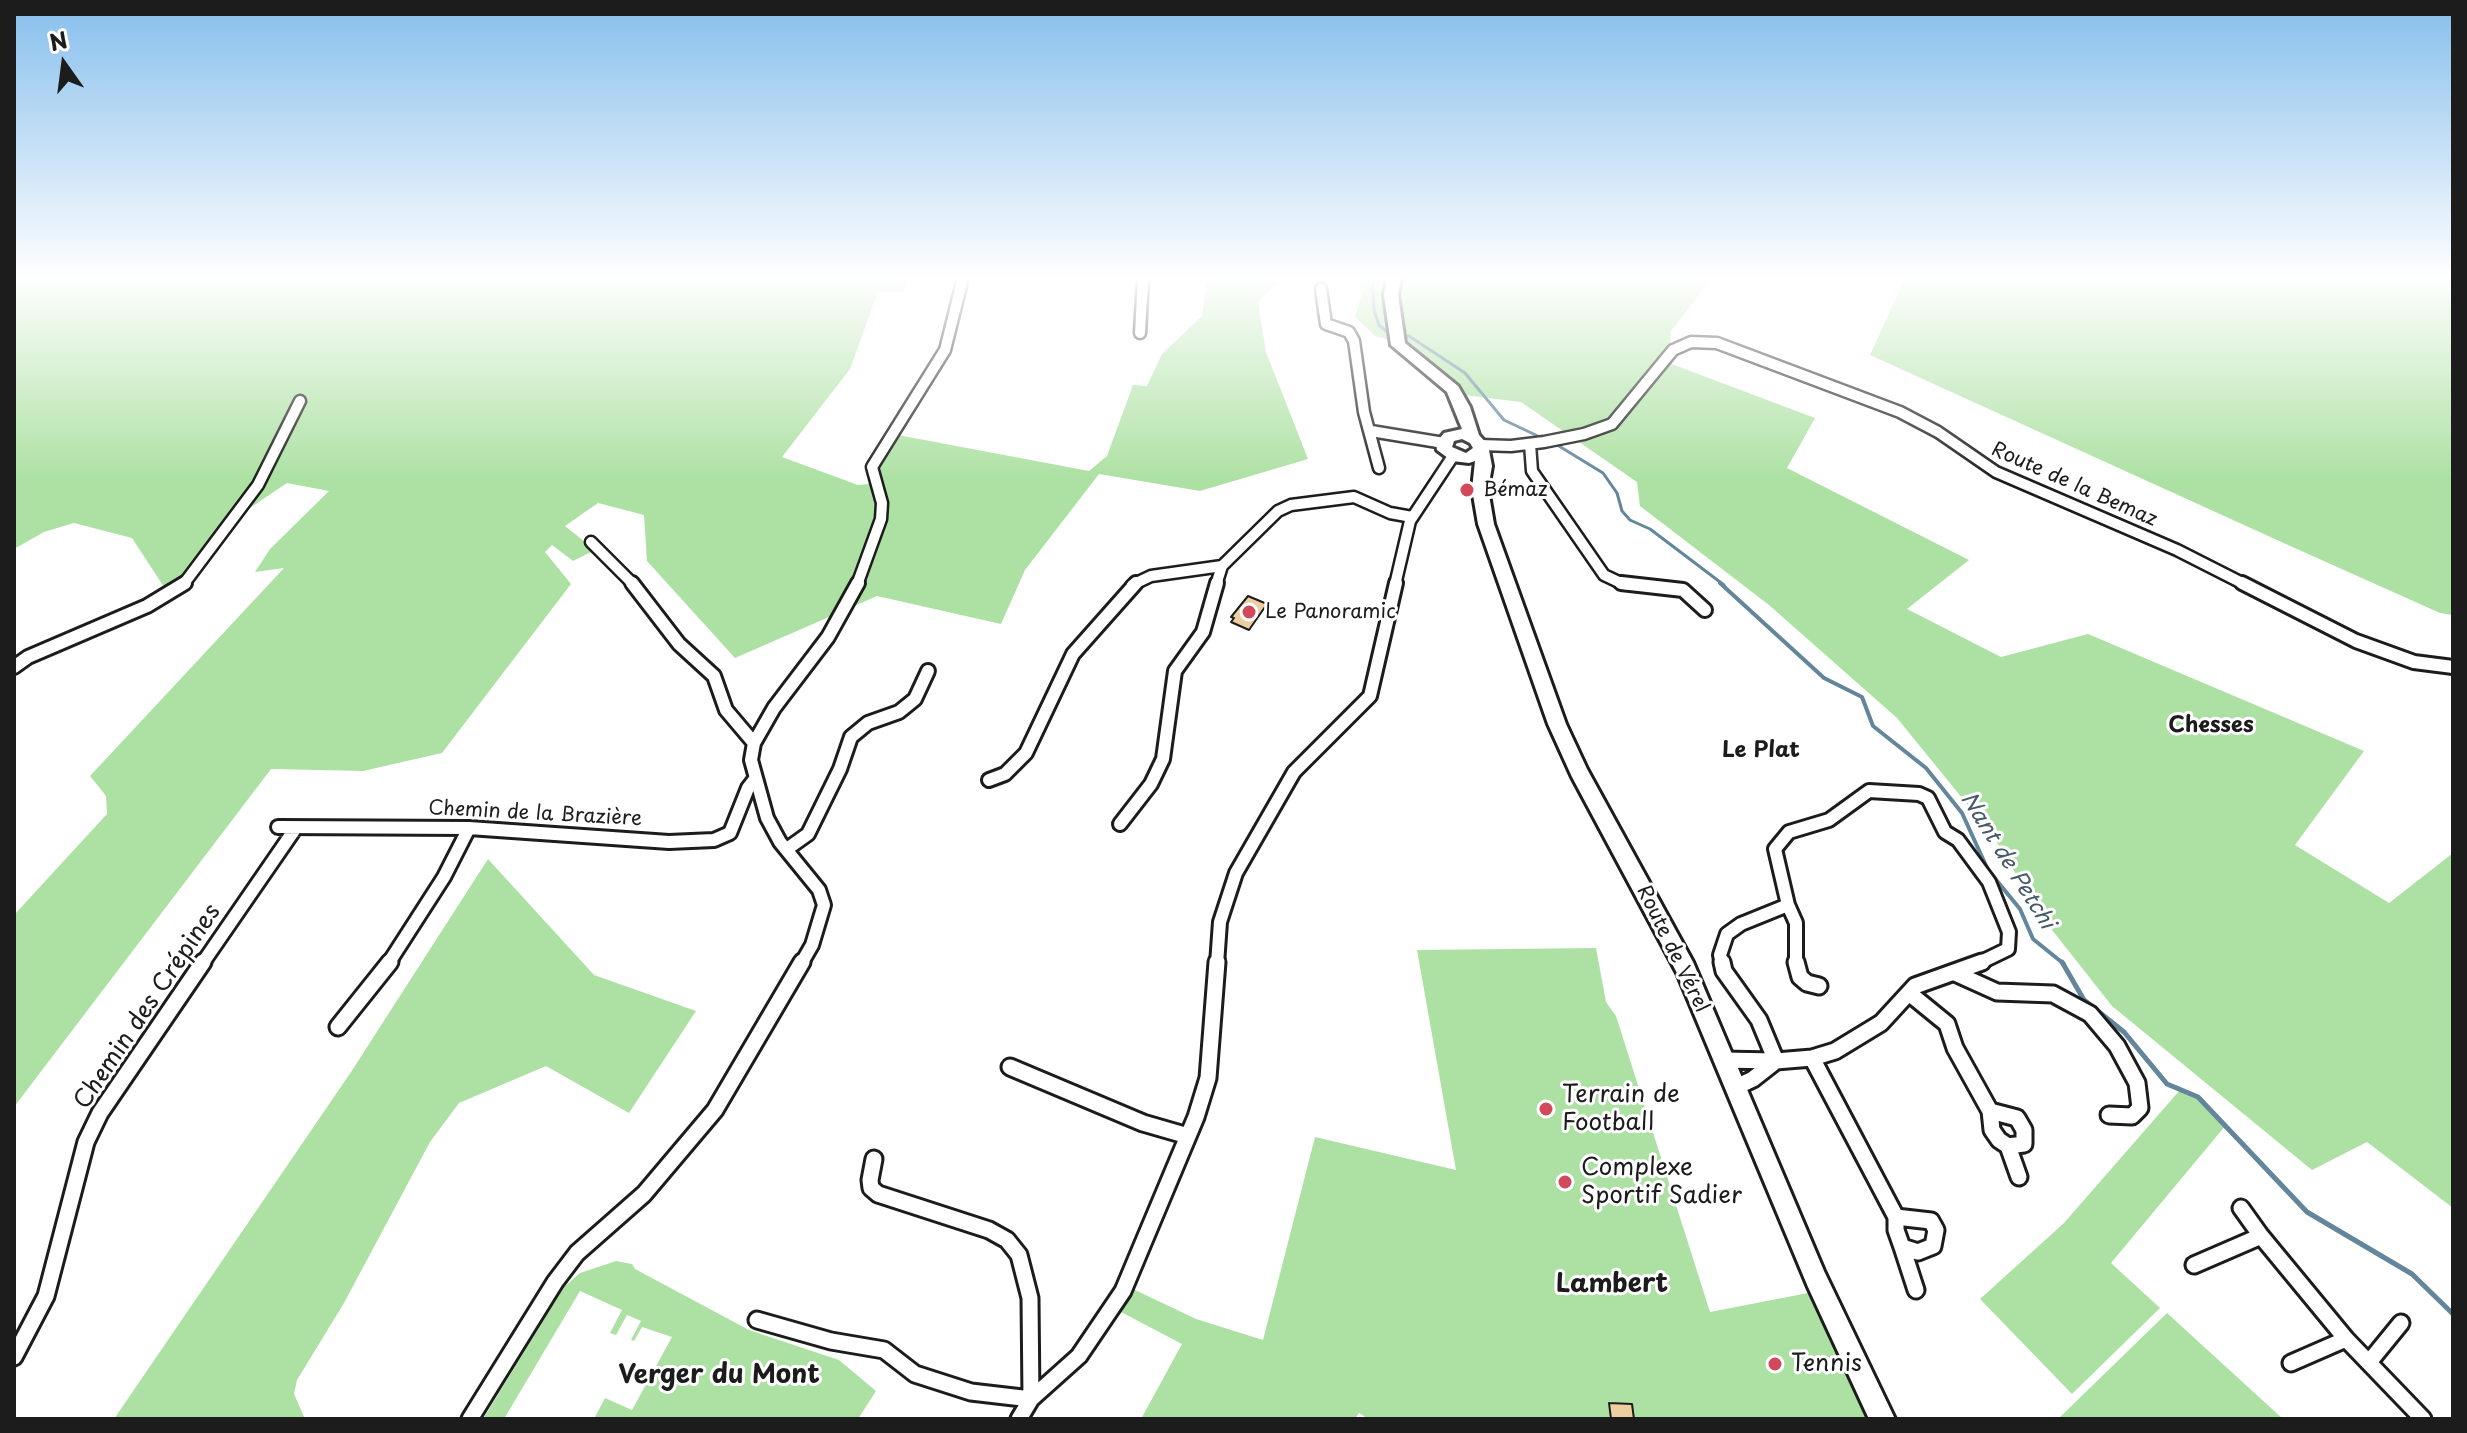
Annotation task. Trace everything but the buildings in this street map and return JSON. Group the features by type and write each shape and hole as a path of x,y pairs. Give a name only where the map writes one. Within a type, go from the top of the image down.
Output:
{"street":[{"path":"470,1419 555,1282 577,1253 644,1194 715,1110 812,945 824,905 819,890 767,818 751,760 754,743 774,708 828,637 858,584 881,519 882,503 872,467 946,345"},
{"path":"1355,345 1364,412 1379,468"},
{"name":"Route de Vérel","path":"1398,345 1448,384 1458,399 1474,464 1481,474 1486,524 1557,724 1579,772 1673,941 1841,1336 1882,1419"},
{"name":"Route de la Bemaz","path":"1470,449 1544,442 1612,424 1673,350 1681,345"},
{"name":"Route de la Bemaz","path":"1721,345 1900,412 1938,432 1996,472 2177,550 2356,641 2414,662 2453,667"},
{"path":"1458,399 1458,422 1445,450 1470,449"},
{"path":"14,667 28,657 147,606 182,586 258,485 300,401"},
{"path":"1371,431 1449,439 1470,449"},
{"path":"1530,444 1532,471 1604,575 1623,584 1683,590 1705,610"},
{"path":"1019,1419 1031,1399 1079,1356 1123,1291 1188,1136 1208,1078 1220,922 1225,899 1236,873 1287,782 1370,696 1412,517 1470,449"},
{"path":"1120,824 1151,784 1163,759 1175,671 1203,632 1222,566 1278,511 1291,505 1354,497 1390,513 1412,517"},
{"path":"591,542 629,579 679,644 714,676 726,710 754,743"},
{"path":"989,780 1005,774 1026,753 1073,654 1132,585 1151,576 1222,566"},
{"path":"787,849 808,834 840,769 851,737 868,723 899,712 915,699 928,671"},
{"name":"Chemin de la Brazière","path":"278,827 469,828 669,842 714,840 730,833 748,788 755,779"},
{"path":"1722,1060 1812,1058 1857,1040 1897,1009 1909,993 1925,981 1995,958 2008,949 2009,932 1989,882 1958,840 1945,832 1928,798 1919,794 1869,791 1829,820 1789,832 1775,849 1788,905 1796,923 1796,967 1807,983 1819,986"},
{"path":"338,1027 386,968 444,877 469,828"},
{"name":"Chemin des Crépines","path":"14,1357 46,1296 83,1151 100,1113 295,829"},
{"path":"1776,1061 1759,1020 1724,971 1720,955 1727,934 1741,924 1788,905"},
{"path":"1955,973 1997,992 2053,994 2090,1014 2117,1046 2137,1083 2140,1108 2132,1116 2109,1115"},
{"path":"1909,993 1947,1024 1955,1048 1990,1111 1992,1130 2008,1146 2019,1177"},
{"path":"1812,1058 1896,1217 1896,1230 1916,1290"},
{"path":"1734,1088 1753,1079 1776,1061"},
{"path":"1010,1067 1116,1112 1188,1136"},
{"path":"1990,1111 2009,1115 2021,1123 2024,1144 2008,1146"},
{"path":"874,1159 870,1180 871,1188 878,1194 989,1230 1007,1240 1019,1255 1030,1298 1031,1399"},
{"path":"2241,1208 2346,1339 2423,1419"},
{"path":"1896,1217 1927,1219 1936,1230 1937,1239 1927,1251 1918,1252 1902,1247"},
{"path":"2194,1265 2261,1236"},
{"path":"757,1320 831,1341 884,1350 915,1374 971,1392 1031,1399"},
{"path":"2370,1361 2401,1323"},
{"path":"2291,1363 2346,1339"}],"green space":[{"path":"14,345 859,345 850,369 782,457 858,485 868,484 898,435 1089,471 1107,456 1133,385 1147,386 1162,354 1172,345 1265,345 1308,459 1200,491 1099,474 1025,570 1001,624 877,596 735,658 647,561 644,515 598,503 565,526 595,550 573,561 552,545 545,552 571,584 442,753 363,771 271,769 14,1107 14,915 107,814 106,796 90,776 284,568 255,572 270,549 329,491 287,483 238,516 206,549 202,571 187,582 164,587 132,538 74,523 44,532 14,549"},
{"path":"1409,345 1670,345 1669,363 1815,418 1787,468 1969,560 1907,609 2001,657 2088,634 2364,751 2295,845 2389,903 2453,853 2453,1208 2367,1142 2312,1170 2112,1006 2041,916 1993,836 1897,718 1769,605 1640,506 1637,482 1521,402 1464,395"},
{"path":"1875,345 2453,345 2453,615 2440,613 1870,355"},
{"path":"488,859 594,975 696,1011 629,1113 546,1066 459,1103 430,1142 344,1303 297,1380 294,1394 305,1419 114,1419 351,1072"},
{"name":"Complexe Sportif Sadier","path":"1596,948 1606,1002 1616,1016 1710,1312 1808,1293 1874,1419 1368,1419 1359,1413 1355,1419 1141,1419 1182,1344 1121,1312 1133,1289 1196,1319 1263,1340 1315,1137 1456,1170 1417,950"},
{"path":"2180,1090 2198,1097 2226,1125 2111,1263 2160,1308 2072,1394 1980,1299 2064,1223"},
{"path":"616,1261 632,1264 635,1269 749,1330 839,1360 876,1391 858,1419 594,1419 605,1398 632,1410 672,1337 642,1327 634,1341 631,1340 641,1321 627,1315 616,1335 610,1333 622,1310 580,1291 504,1419 483,1419 564,1287 580,1273"},
{"path":"2167,1313 2283,1419 2058,1419"}],"waterway":[{"name":"Nant de Petchi","path":"1422,345 1465,373 1504,420 1542,438"},
{"name":"Nant de Petchi","path":"1554,443 1603,473 1617,493 1622,511 1630,520 1650,529 1724,585"},
{"name":"Nant de Petchi","path":"1720,583 1824,678 1862,697 1873,726 1926,768 1962,813 1988,870 2020,909 2033,939 2062,963"},
{"name":"Nant de Petchi","path":"2062,963 2084,1000 2124,1032 2167,1084 2198,1097 2307,1212 2412,1274 2453,1314"}],"place":[{"name":"Bémaz","path":"1467,490"},
{"name":"Le Panoramic","path":"1249,612"},
{"name":"Terrain de Football","path":"1546,1109"},
{"name":"Complexe Sportif Sadier","path":"1565,1182"},
{"name":"Tennis","path":"1775,1364"}],"district":[{"name":"Chesses","path":"2211,726"},
{"name":"Le Plat","path":"1761,751"},
{"name":"Lambert","path":"1612,1285"},
{"name":"Verger du Mont","path":"719,1376"}]}
